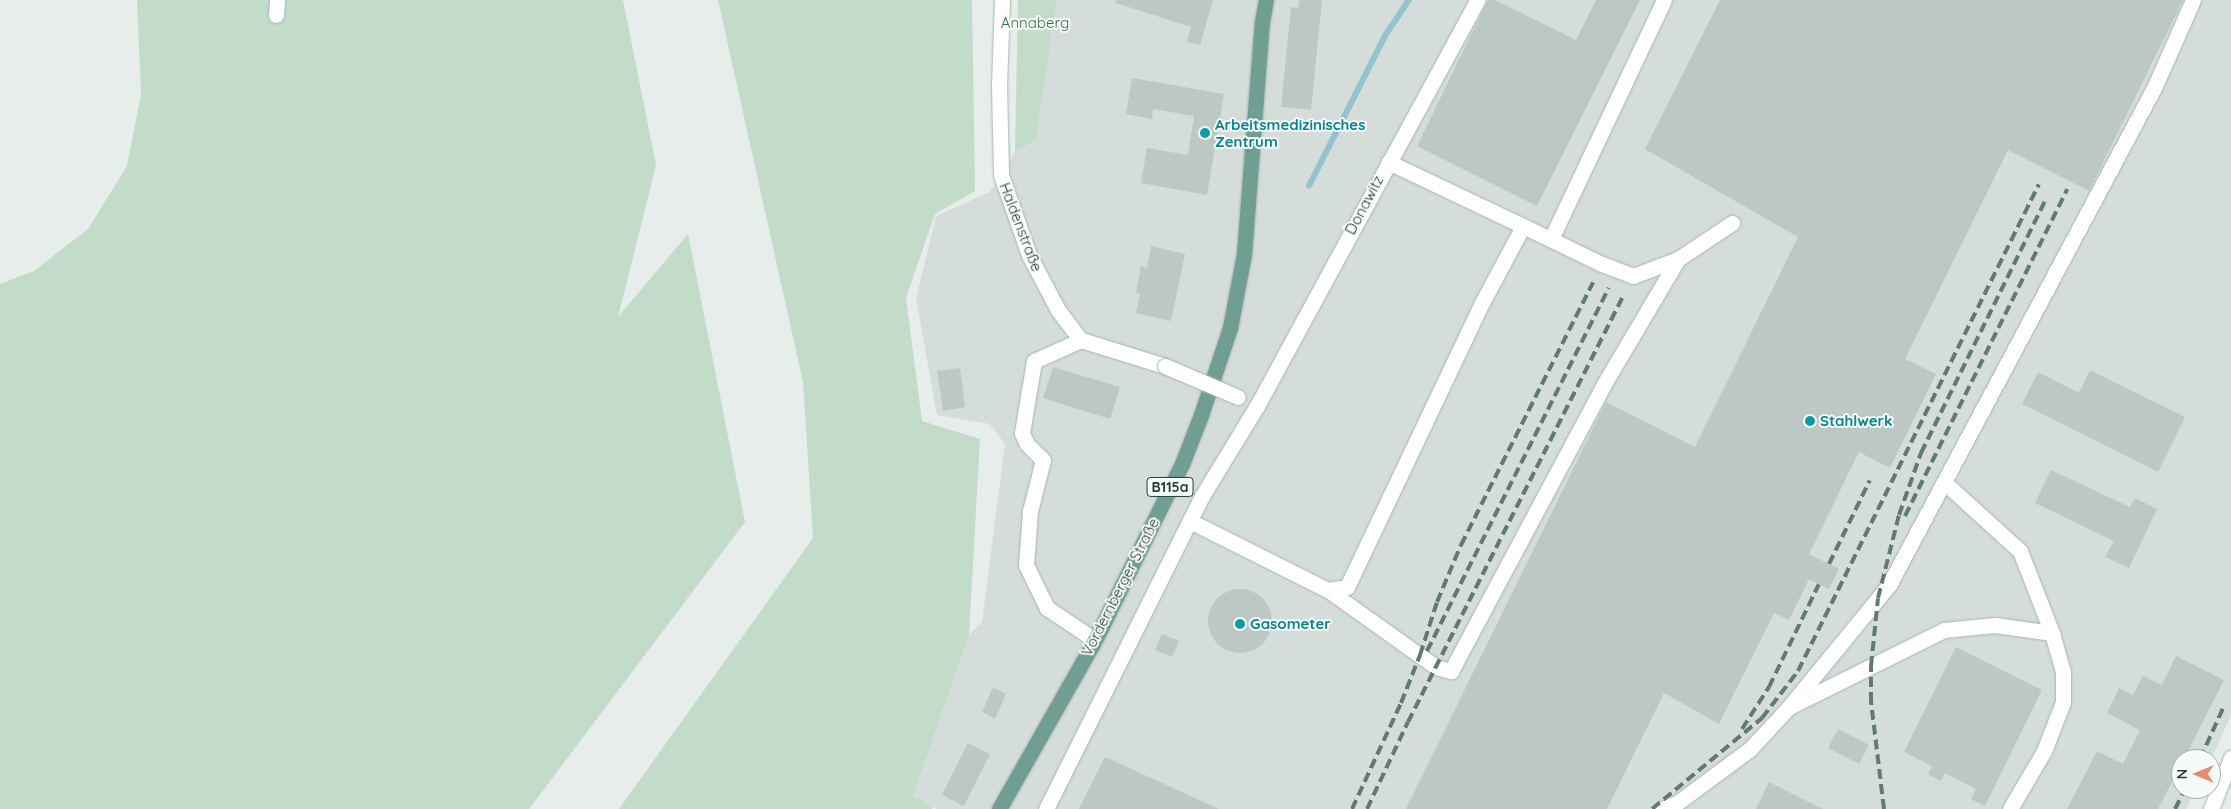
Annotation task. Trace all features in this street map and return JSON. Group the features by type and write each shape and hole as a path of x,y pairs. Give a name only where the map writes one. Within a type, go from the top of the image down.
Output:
{"main road":[{"name":"Vordernberger Straße","path":"999,809 1095,640 1182,464 1230,328 1244,254 1262,22 1266,0"}],"street":[{"name":"Haldenstraße","path":"1002,0 999,85 1001,175 1029,255 1058,310 1081,340"},
{"path":"1551,239 1664,0"},
{"path":"1662,809 1677,806 1750,749 1789,707 1890,585 2155,86 2194,0"},
{"name":"Donawitz","path":"1046,809 1202,496 1257,406 1475,3"},
{"path":"1388,162 1609,268 1633,276 1678,259 1732,224"},
{"path":"1328,590 1347,587 1483,301 1523,226"},
{"path":"1190,521 1328,590 1436,667 1452,671 1604,384 1678,259"},
{"path":"1095,640 1046,608 1026,564 1030,511 1043,460 1027,444 1022,433 1034,361 1081,340 1166,366 1257,406"},
{"path":"1945,483 2020,551 2052,633 2063,672 2063,702 2044,751 2010,809"},
{"path":"1789,707 1944,630 1995,625 2052,633"},
{"path":"2211,809 2227,782 2231,758"}],"shaded area":[{"path":"1057,0 2231,0 2231,715 2216,749 2171,749 2171,799 2191,799 2186,809 937,809 913,796 969,635 982,622 1005,444 990,424 937,415 916,298 936,216 990,192 1015,152 1036,140"}],"green space":[{"path":"137,0 623,0 656,165 618,317 688,234 745,522 529,809 0,809 0,284 34,271 88,229 127,166 141,94"},
{"path":"718,0 972,0 975,191 935,214 906,298 922,421 980,439 969,635 913,796 933,807 932,809 619,809 813,538 803,382"},
{"name":"Annaberg","path":"1018,0 1057,0 1036,140 1015,152"}],"building":[{"path":"1116,0 1213,0 1200,45 1187,42 1191,27 1116,3"},
{"path":"1299,0 1322,0 1311,110 1281,107 1291,7 1298,8"},
{"path":"1488,0 1495,0 1576,40 1596,0 1640,0 1537,206 1417,146"},
{"name":"Stahlwerk","path":"1720,0 2183,0 2089,191 2008,150 1905,359 1936,374 1890,468 1859,452 1809,554 1839,569 1829,589 1809,579 1789,620 1774,613 1719,724 1664,693 1607,809 1406,809 1606,402 1695,447 1798,237 1645,149"},
{"name":"Arbeitsmedizinisches Zentrum","path":"1132,78 1224,94 1207,195 1141,183 1147,148 1188,155 1194,116 1153,109 1152,119 1126,114"},
{"path":"1151,246 1185,254 1171,321 1136,313 1140,294 1136,293 1141,266 1147,268"},
{"path":"1053,367 1120,387 1110,419 1043,398"},
{"path":"960,368 965,407 943,411 937,371"},
{"path":"2090,370 2185,417 2158,472 2022,404 2038,372 2079,393"},
{"path":"2051,470 2130,507 2135,498 2157,509 2129,568 2105,557 2114,541 2035,503"},
{"name":"Gasometer","path":"1240,589 1258,594 1263,598 1267,603 1272,621 1267,639 1263,644 1258,648 1240,653 1222,648 1217,644 1213,639 1208,621 1213,603 1217,598 1222,594"},
{"path":"1162,634 1179,641 1172,657 1155,650"},
{"path":"1956,647 2042,690 1985,806 1971,799 1976,789 1945,773 1941,781 1928,774 1932,766 1904,752"},
{"path":"2176,656 2224,680 2189,749 2171,749 2171,784 2158,809 2067,809 2097,751 2123,764 2140,730 2107,713 2119,688 2133,695 2143,676 2162,685"},
{"path":"993,687 1006,694 995,719 982,712"},
{"path":"1838,729 1869,745 1859,764 1828,748"},
{"path":"968,743 990,754 964,806 942,795"},
{"path":"1105,757 1219,809 1079,809"},
{"path":"1769,782 1823,809 1756,809"}],"waterway":[{"path":"1309,186 1385,36 1409,0"}],"railway":[{"path":"1652,809 1762,718 1798,671 2039,184"},
{"path":"1905,516 2067,189"},
{"path":"1884,809 1871,702 1871,666 1878,598 1899,515 1921,453 2046,199"},
{"path":"1352,809 1401,703 1420,655 1437,602 1461,545 1593,282"},
{"path":"1427,651 1609,288"},
{"path":"1367,809 1408,722 1623,296"},
{"path":"1829,564 1870,480"},
{"path":"1742,729 1769,687 1819,584"},
{"path":"2205,749 2224,706"},
{"path":"2175,809 2180,799"}],"place":[{"name":"Arbeitsmedizinisches Zentrum","path":"1205,133"},
{"name":"Stahlwerk","path":"1810,421"},
{"name":"Gasometer","path":"1240,624"}]}
